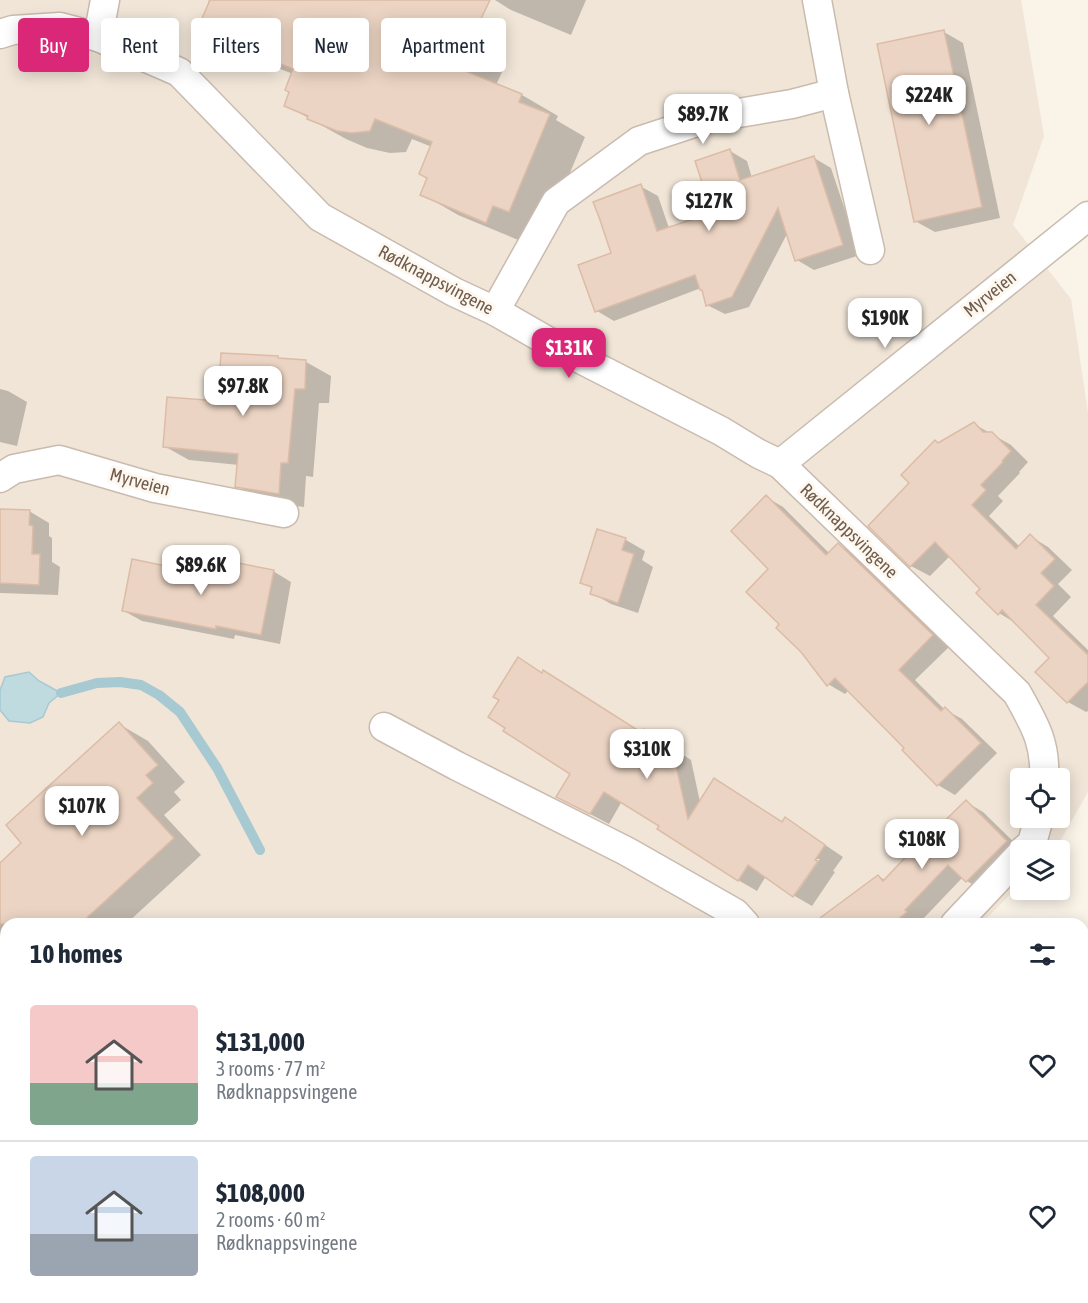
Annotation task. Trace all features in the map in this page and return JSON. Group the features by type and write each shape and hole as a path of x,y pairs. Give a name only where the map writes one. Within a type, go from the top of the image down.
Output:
{"street":[{"path":"98,37 105,0"},
{"path":"817,0 834,93 870,250"},
{"name":"Rødknappsvingene","path":"0,34 13,30 60,27 98,37 179,72 320,217 454,292 495,311 563,350 780,464 1017,693 1038,732 1045,768"},
{"path":"495,311 556,202 639,141 709,118 792,104 834,93"},
{"name":"Myrveien","path":"780,464 1088,216"},
{"name":"Myrveien","path":"0,478 14,469 59,460 155,488 284,513"},
{"path":"384,727 636,857 735,913 740,918"},
{"path":"961,918 1010,866"}],"shaded area":[{"path":"0,0 1021,0 1044,136 1013,225 1071,299 1088,413 1088,792 1070,824 1070,768 1010,768 1010,828 1068,828 1061,840 1010,840 1010,894 987,918 0,918"}],"water":[{"path":"29,672 39,681 61,693 49,703 43,717 30,723 9,721 0,710 0,690 5,677"}],"building":[{"path":"210,0 490,0 481,18 381,18 381,72 467,72 522,94 519,102 550,114 509,212 493,206 486,223 420,195 427,178 419,174 432,142 375,119 370,131 352,133 337,131 307,119 308,116 284,106 289,92 285,90 293,69 281,64 281,18 202,18"},
{"path":"944,30 982,207 914,222 877,44"},
{"path":"730,149 740,180 814,156 843,245 795,261 778,208 732,297 706,306 695,275 595,312 578,265 611,253 593,202 641,184 657,231 712,213 695,161"},
{"path":"221,353 306,360 305,389 295,389 288,463 281,463 279,494 235,487 238,454 163,447 167,397 218,401"},
{"path":"974,422 983,432 992,432 1011,451 981,485 986,490 972,505 1016,549 1030,534 1055,559 1041,573 1054,586 1036,605 1088,655 1088,682 1067,703 1035,672 1049,658 1002,610 998,615 976,593 980,589 935,542 910,567 868,526 909,483 901,475 935,440 938,443"},
{"path":"766,495 826,555 838,543 933,635 899,670 941,711 945,707 981,743 937,786 902,750 904,748 835,678 827,686 801,652 776,628 779,624 746,592 768,569 731,531"},
{"path":"0,509 30,510 29,525 33,526 32,554 40,554 39,585 0,583"},
{"path":"597,529 626,538 622,550 634,554 618,603 590,594 592,587 580,583"},
{"path":"132,559 224,578 227,561 274,570 261,635 122,611"},
{"path":"518,657 542,673 543,670 642,733 644,729 672,748 688,819 714,778 782,822 785,817 825,845 815,860 818,861 793,897 748,865 738,881 657,829 659,826 604,792 590,814 556,797 570,774 503,731 505,728 488,717 499,700 493,697"},
{"path":"119,722 158,765 146,775 153,783 137,798 174,838 87,918 0,918 0,863 21,843 6,825"},
{"path":"966,800 1007,841 966,882 948,865 900,918 820,918 878,875 883,881 917,845 919,846"}],"waterway":[{"path":"61,693 97,683 120,682 141,685 159,695 180,712 217,768 260,850"}]}
